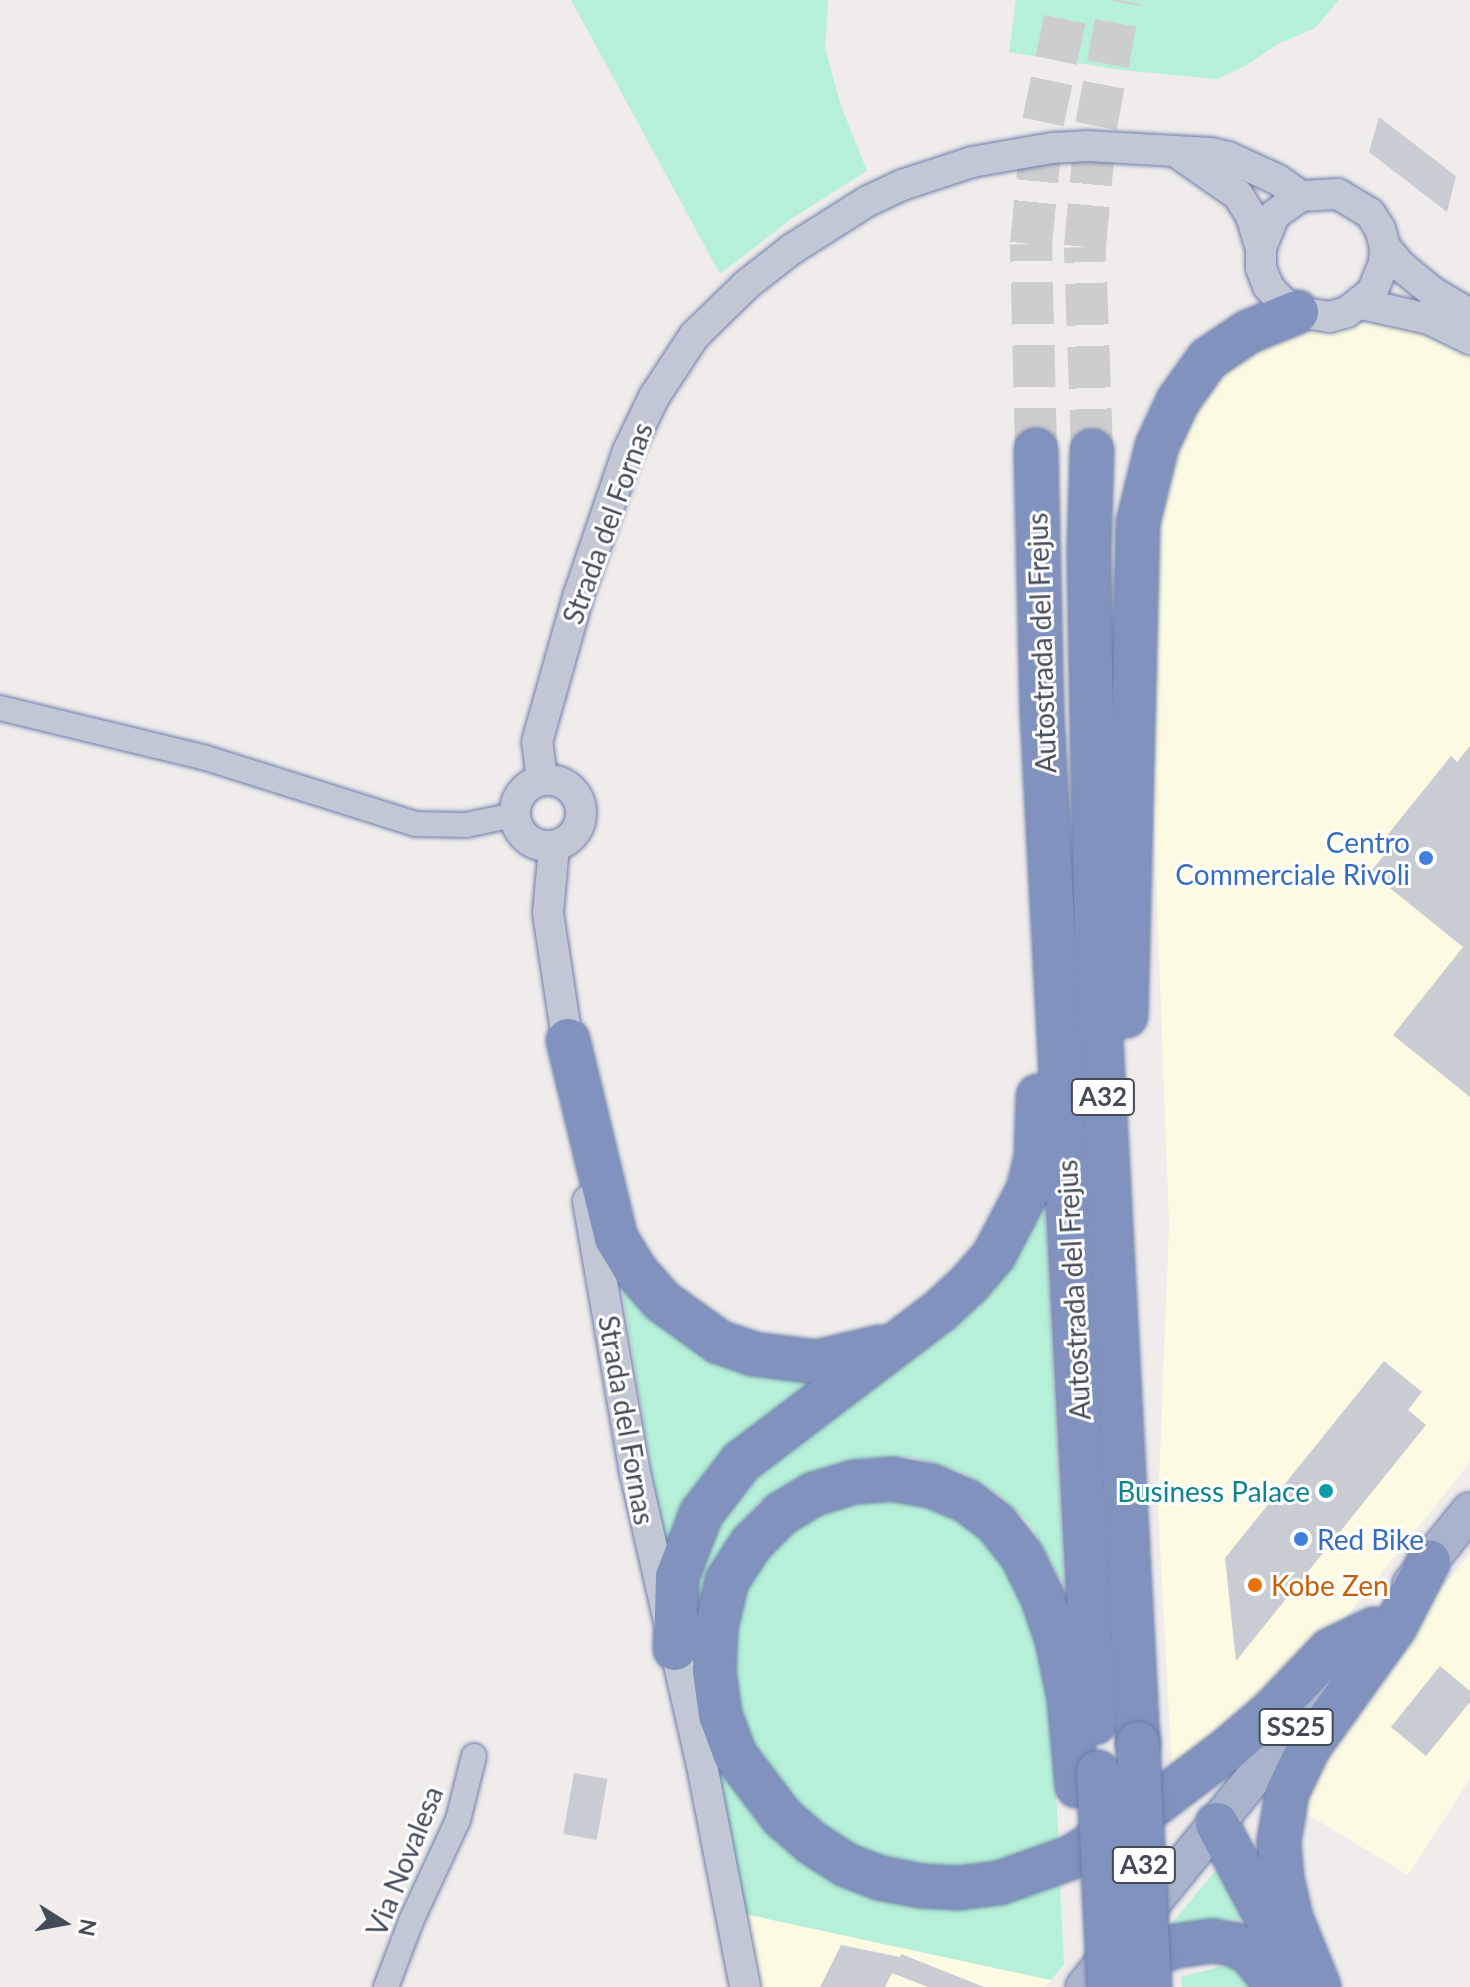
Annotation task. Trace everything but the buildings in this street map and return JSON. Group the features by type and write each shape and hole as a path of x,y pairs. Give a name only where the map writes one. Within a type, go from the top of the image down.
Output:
{"highway":[{"path":"1109,1219 1127,1126 1125,985 1138,523 1157,446 1178,401 1208,359 1248,332 1297,312"},
{"name":"Autostrada del Frejus","path":"1036,450 1042,712 1087,1779 1110,1987"},
{"name":"Autostrada del Frejus","path":"1092,451 1089,552 1096,944 1150,1987"},
{"path":"675,1649 677,1577 686,1545 719,1487 741,1462 901,1341 969,1284 994,1255 1014,1222 1036,1159 1037,1017 1026,800 1042,712"},
{"path":"568,1040 616,1238 635,1270 662,1301 719,1342 787,1361 817,1362 851,1356 901,1341"},
{"path":"1086,1987 1087,1779 1057,1640 1042,1596 1022,1556 996,1523 967,1501 932,1486 894,1479 854,1482 814,1494 781,1514 751,1544 727,1581 716,1627 714,1671 720,1715 735,1755 782,1817 812,1843 846,1865 880,1878 922,1886 958,1888 999,1883 1070,1858 1154,1805 1229,1748 1272,1711 1330,1650 1374,1629"},
{"path":"1319,1987 1291,1918 1282,1878 1279,1841 1287,1793 1309,1747 1395,1627 1429,1561"},
{"path":"1217,1824 1303,1987"},
{"path":"1110,1987 1143,1958 1176,1946 1213,1941 1233,1944 1250,1953 1278,1987"}],"main road":[{"name":"SS25","path":"1086,1987 1470,1511"}],"street":[{"name":"Strada del Fornas","path":"542,780 537,742 579,594 628,451 675,361 716,313 781,258 868,201 937,172 1022,152 1075,147 1228,157 1278,180 1301,196"},
{"path":"1179,154 1238,195 1251,216 1261,248 1261,268 1268,286 1281,301 1297,312 1330,317 1362,304 1380,278 1385,247"},
{"path":"1261,248 1274,215 1301,196 1338,194 1355,201 1375,221 1385,247 1418,281 1470,314"},
{"path":"1362,304 1429,319 1470,339"},
{"path":"0,708 203,757 415,824 466,825 514,815"},
{"path":"542,780 565,784 580,802 580,825 565,843 554,847 532,843 523,836 514,815 525,789 542,780"},
{"name":"Strada del Fornas","path":"554,847 548,913 568,1040 585,1183 635,1473 702,1765 745,1987"},
{"name":"Via Novalesa","path":"386,1987 412,1919 458,1820 474,1756"}],"shaded area":[{"path":"1371,323 1422,329 1470,349 1470,1462 1323,1646 1172,1770 1158,1507 1169,1224 1151,746 1154,539 1177,431 1228,361 1289,332 1329,325"},
{"path":"1470,1554 1470,1779 1408,1875 1299,1809 1372,1674"},
{"path":"745,1914 1051,1980 1045,1987 760,1987"}],"green space":[{"path":"571,0 828,0 825,48 841,106 867,171 791,219 720,274"},
{"path":"1016,0 1339,0 1315,28 1276,45 1247,65 1217,79 1121,70 1009,52"},
{"path":"1044,1197 1064,1586 1029,1523 1003,1498 962,1472 911,1457 862,1459 802,1476 758,1503 728,1539 704,1588 692,1635 693,1583 709,1533 737,1491"},
{"path":"619,1271 831,1373 666,1558"},
{"path":"879,1497 925,1501 966,1519 1019,1581 1049,1682 1059,1842 1018,1862 965,1871 908,1866 855,1848 805,1812 764,1767 739,1720 729,1668 736,1605 759,1562 789,1530 829,1508"},
{"path":"713,1755 754,1816 785,1846 859,1891 898,1904 942,1908 987,1906 1060,1884 1064,1964 1051,1980 745,1914"},
{"path":"1216,1870 1248,1919 1202,1920 1166,1930"},
{"path":"1226,1965 1244,1971 1253,1987 1182,1987 1181,1977"}],"tunnel":[{"path":"1036,450 1031,244 1043,122 1069,0"},
{"path":"1092,451 1085,247 1096,126 1120,0"}],"place":[{"name":"Centro Commerciale Rivoli","path":"1426,858"},
{"name":"Business Palace","path":"1326,1491"},
{"name":"Red Bike","path":"1301,1539"},
{"name":"Kobe Zen","path":"1255,1585"}]}
